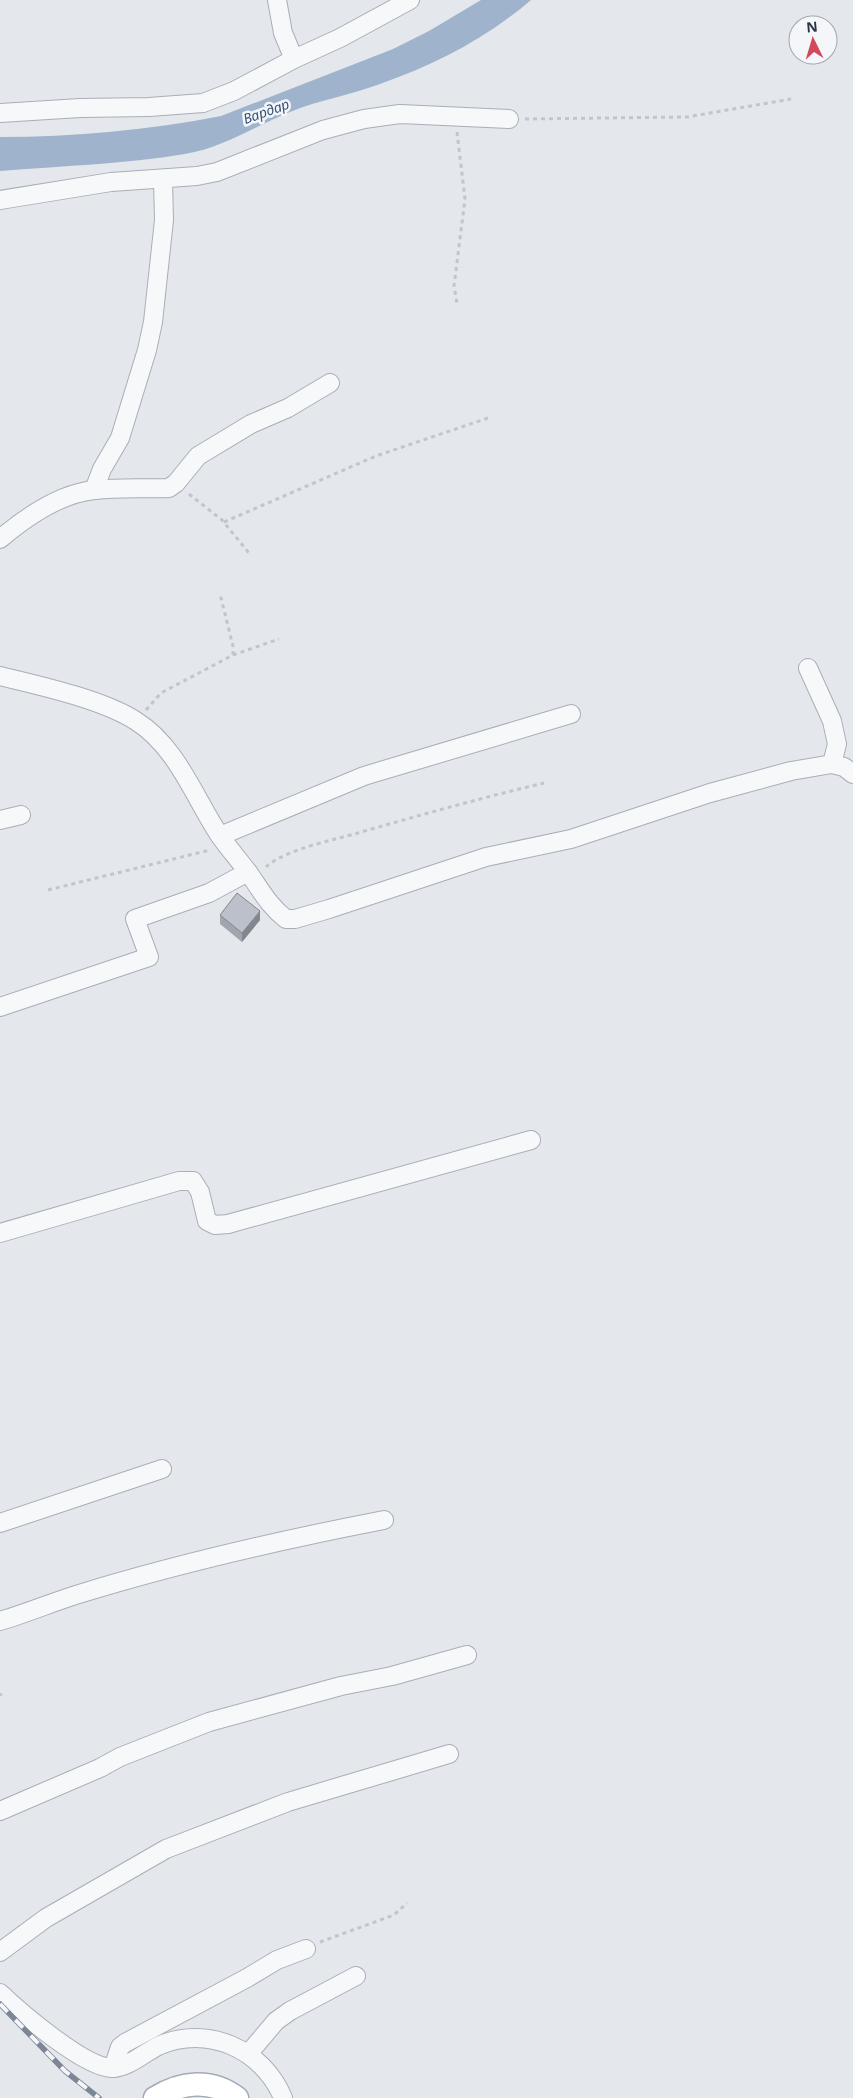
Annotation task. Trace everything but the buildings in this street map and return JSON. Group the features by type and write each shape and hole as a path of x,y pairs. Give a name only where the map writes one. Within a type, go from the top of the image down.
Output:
{"main road":[{"path":"155,2098 178,2087 201,2084 221,2089 237,2098"}],"street":[{"path":"278,0 283,33 294,59"},
{"path":"0,113 203,103 234,91 294,59 340,38 407,1"},
{"path":"0,200 111,182 163,180 217,172 324,130 364,119 400,114 509,119"},
{"path":"94,490 102,468 120,438 147,350 153,322 163,229 163,180"},
{"path":"0,538 38,511 70,496 94,490 169,488 176,483 198,456 251,424 288,408 330,383"},
{"path":"808,668 832,721 837,744 832,764"},
{"path":"0,676 95,703 137,721 163,745 179,767 224,841 273,910 286,919 295,919 486,857 571,839 710,793 791,771 832,764 844,767 853,774"},
{"path":"224,841 364,776 571,714"},
{"path":"0,820 21,815"},
{"path":"0,1008 149,957 135,919 209,893 250,876"},
{"path":"0,1233 179,1181 193,1181 200,1192 207,1221 215,1225 228,1224 531,1140"},
{"path":"0,1523 162,1469"},
{"path":"0,1621 78,1594 212,1557 281,1540 384,1520"},
{"path":"0,1811 100,1768 120,1757 209,1722 341,1686 392,1676 467,1655"},
{"path":"0,1952 46,1918 166,1850 288,1802 449,1754"},
{"path":"113,2068 120,2047 125,2043 277,1960 306,1949"},
{"path":"249,2053 276,2021 290,2010 356,1976"},
{"path":"0,1993 19,2011 53,2037 103,2067 123,2066 172,2041 187,2038 218,2040 249,2053 272,2077 284,2098"}],"path":[{"path":"509,119 686,117 791,99"},
{"path":"455,117 465,199 454,286 457,303"},
{"path":"224,522 376,456 488,418"},
{"path":"176,483 207,506 224,522 249,553"},
{"path":"220,594 234,646 233,655"},
{"path":"137,721 161,693 233,655 279,639"},
{"path":"250,876 274,859 318,844 477,799 544,783"},
{"path":"48,890 224,841"},
{"path":"306,1949 335,1936 394,1915 407,1903"}],"water":[{"name":"Вардар","path":"481,0 531,0 478,38 421,68 369,88 301,108 213,147 185,154 139,160 0,171 0,137 56,136 111,132 221,116 393,49 429,31"}],"railway":[{"path":"0,2004 65,2071 99,2098"}]}
